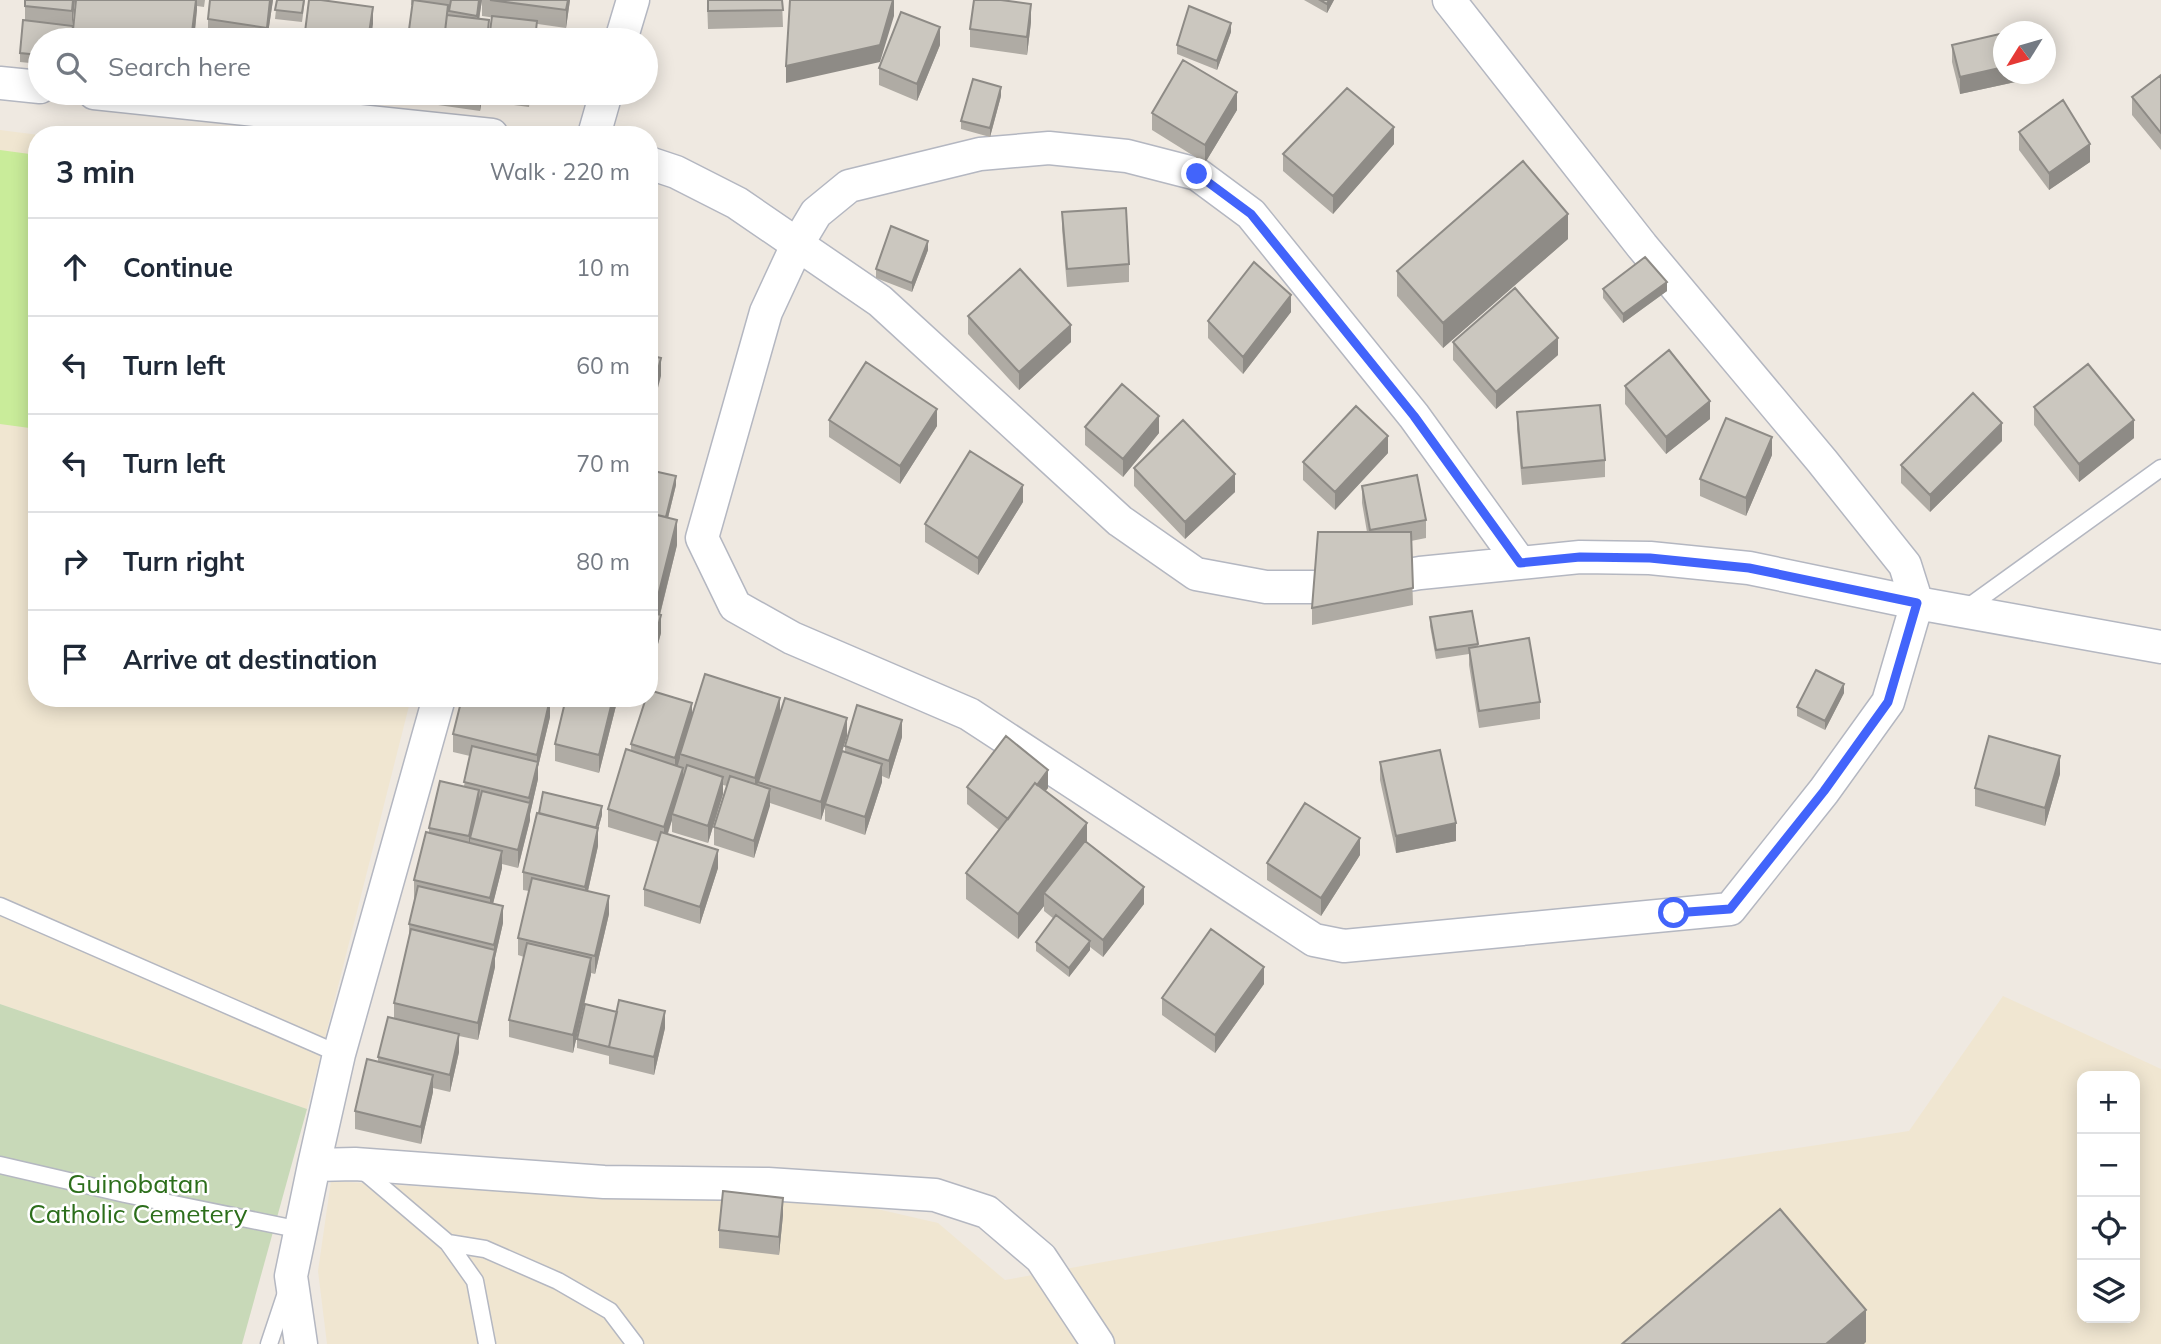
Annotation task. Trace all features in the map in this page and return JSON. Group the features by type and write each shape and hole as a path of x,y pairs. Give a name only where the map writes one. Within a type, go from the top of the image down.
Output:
{"street":[{"path":"625,28 633,0"},
{"path":"1449,0 1642,246 1822,461 1905,565 1917,603 1888,702 1824,791 1730,909 1344,946 1314,940 969,714 792,638 735,606 702,538 766,313 798,243 816,213 849,186 980,155 1049,148 1126,156 1197,174 1251,214 1414,416 1520,563"},
{"path":"0,83 28,86"},
{"path":"208,105 407,126"},
{"path":"597,126 603,105"},
{"path":"658,166 676,172 737,203 880,301 1120,521 1196,574 1266,587 1338,587 1420,573 1580,557 1636,558 1749,568 1917,603 2161,647"},
{"path":"301,1344 291,1276 314,1165 340,1054 436,707"},
{"path":"314,1165 355,1164 604,1182 768,1184 935,1195 987,1212 1041,1258 1098,1344"}],"lane":[{"path":"1963,611 2161,468"},
{"path":"0,906 340,1054"},
{"path":"355,1164 448,1243 475,1281 487,1344"},
{"path":"0,1165 301,1230"},
{"path":"448,1243 485,1250 558,1282 610,1311 635,1344"},
{"path":"269,1344 291,1276"}],"shaded area":[{"path":"0,130 28,134 28,707 409,707 307,1109 0,1004"},
{"path":"2003,996 2161,1069 2161,1344 327,1344 318,1271 331,1181 542,1194 838,1200 938,1223 1005,1280 1383,1211 1909,1131"}],"green space":[{"path":"0,150 28,154 28,428 0,424"},
{"name":"Guinobatan Catholic Cemetery","path":"0,1004 307,1109 242,1344 0,1344"}],"building":[{"path":"25,0 73,0 72,11 25,6"},
{"path":"76,0 196,0 192,28 73,28"},
{"path":"210,0 270,0 267,28 208,19"},
{"path":"277,0 304,0 302,13 275,10"},
{"path":"309,0 373,7 370,28 306,28"},
{"path":"413,0 448,5 445,28 409,28"},
{"path":"451,0 479,0 477,16 449,11"},
{"path":"490,0 568,0 566,10"},
{"path":"708,0 782,0 783,10 708,11"},
{"path":"790,0 893,0 880,45 786,66"},
{"path":"974,0 1031,4 1027,37 970,29"},
{"path":"1189,6 1231,23 1217,61 1177,45"},
{"path":"901,12 940,27 917,84 879,68"},
{"path":"447,15 489,20 488,28 445,28"},
{"path":"492,16 537,21 536,28 490,28"},
{"path":"23,20 73,26 28,28 28,54 20,53"},
{"path":"1993,36 1993,70 1960,77 1952,45"},
{"path":"1183,60 1237,92 1205,145 1152,113"},
{"path":"2161,75 2161,133 2132,97"},
{"path":"973,79 1001,87 990,128 961,121"},
{"path":"1347,88 1394,127 1333,196 1283,154"},
{"path":"2063,100 2090,144 2049,173 2019,132"},
{"path":"1523,161 1568,214 1443,323 1397,271"},
{"path":"1126,208 1129,264 1067,269 1062,212"},
{"path":"891,226 928,241 912,283 876,269"},
{"path":"1645,257 1667,282 1623,314 1603,289"},
{"path":"1254,262 1291,295 1243,357 1208,321"},
{"path":"1020,269 1071,325 1019,372 968,316"},
{"path":"1515,288 1558,338 1496,392 1453,342"},
{"path":"1669,350 1710,401 1666,437 1625,386"},
{"path":"866,362 937,409 900,466 829,420"},
{"path":"2088,364 2134,420 2079,464 2034,407"},
{"path":"1122,384 1159,416 1123,459 1085,427"},
{"path":"1973,393 2002,423 1930,495 1901,465"},
{"path":"1600,405 1605,460 1522,468 1517,412"},
{"path":"1356,406 1388,436 1335,492 1303,462"},
{"path":"1726,418 1772,437 1746,498 1700,479"},
{"path":"1183,420 1235,474 1185,522 1134,468"},
{"path":"970,451 1023,485 978,558 925,524"},
{"path":"658,472 676,476 666,517 658,515"},
{"path":"1417,475 1426,520 1370,530 1362,486"},
{"path":"658,515 677,520 658,596"},
{"path":"1318,532 1411,532 1413,588 1312,608"},
{"path":"1472,611 1478,644 1436,650 1430,617"},
{"path":"1529,638 1540,702 1479,711 1469,648"},
{"path":"1816,670 1844,684 1825,721 1797,707"},
{"path":"705,674 780,698 755,778 680,754"},
{"path":"658,693 692,703 675,758 631,744 643,707 658,707"},
{"path":"785,698 847,718 821,802 758,782"},
{"path":"857,705 902,720 889,761 845,746"},
{"path":"460,707 548,707 537,755 453,734"},
{"path":"564,707 611,707 599,755 555,744"},
{"path":"1006,736 1048,770 1008,819 967,787"},
{"path":"1989,736 2060,756 2045,808 1975,788"},
{"path":"472,746 538,762 529,798 464,782"},
{"path":"626,749 683,768 664,827 608,809"},
{"path":"1440,750 1456,823 1396,836 1380,762"},
{"path":"842,751 882,764 865,817 825,804"},
{"path":"687,765 723,777 708,826 672,814"},
{"path":"730,776 770,789 754,841 714,827"},
{"path":"440,781 479,790 469,836 429,828"},
{"path":"1035,783 1087,823 1018,914 966,873"},
{"path":"482,791 530,803 518,850 470,838"},
{"path":"543,792 602,806 596,828 539,813"},
{"path":"1305,803 1360,838 1321,898 1267,863"},
{"path":"537,813 598,828 585,887 523,872"},
{"path":"426,832 502,851 490,898 414,880"},
{"path":"661,832 718,850 700,907 644,889"},
{"path":"1085,841 1144,887 1103,940 1044,893"},
{"path":"532,878 609,896 595,956 518,938"},
{"path":"418,886 503,906 494,945 409,924"},
{"path":"1056,915 1090,941 1069,968 1036,942"},
{"path":"411,929 495,950 478,1023 394,1003"},
{"path":"1211,929 1264,967 1215,1035 1162,998"},
{"path":"527,943 591,958 573,1035 509,1020"},
{"path":"619,1000 665,1011 654,1057 609,1047"},
{"path":"585,1004 617,1012 609,1047 577,1039"},
{"path":"388,1017 459,1034 450,1075 378,1057"},
{"path":"367,1059 433,1075 421,1127 355,1111"},
{"path":"723,1191 783,1198 779,1237 719,1230"},
{"path":"1780,1209 1866,1310 1826,1344 1622,1344"}],"route":[{"path":"1197,174 1251,214 1414,416 1520,563 1580,557 1650,558 1749,568 1917,603 1888,702 1824,791 1730,909 1674,913"}]}
